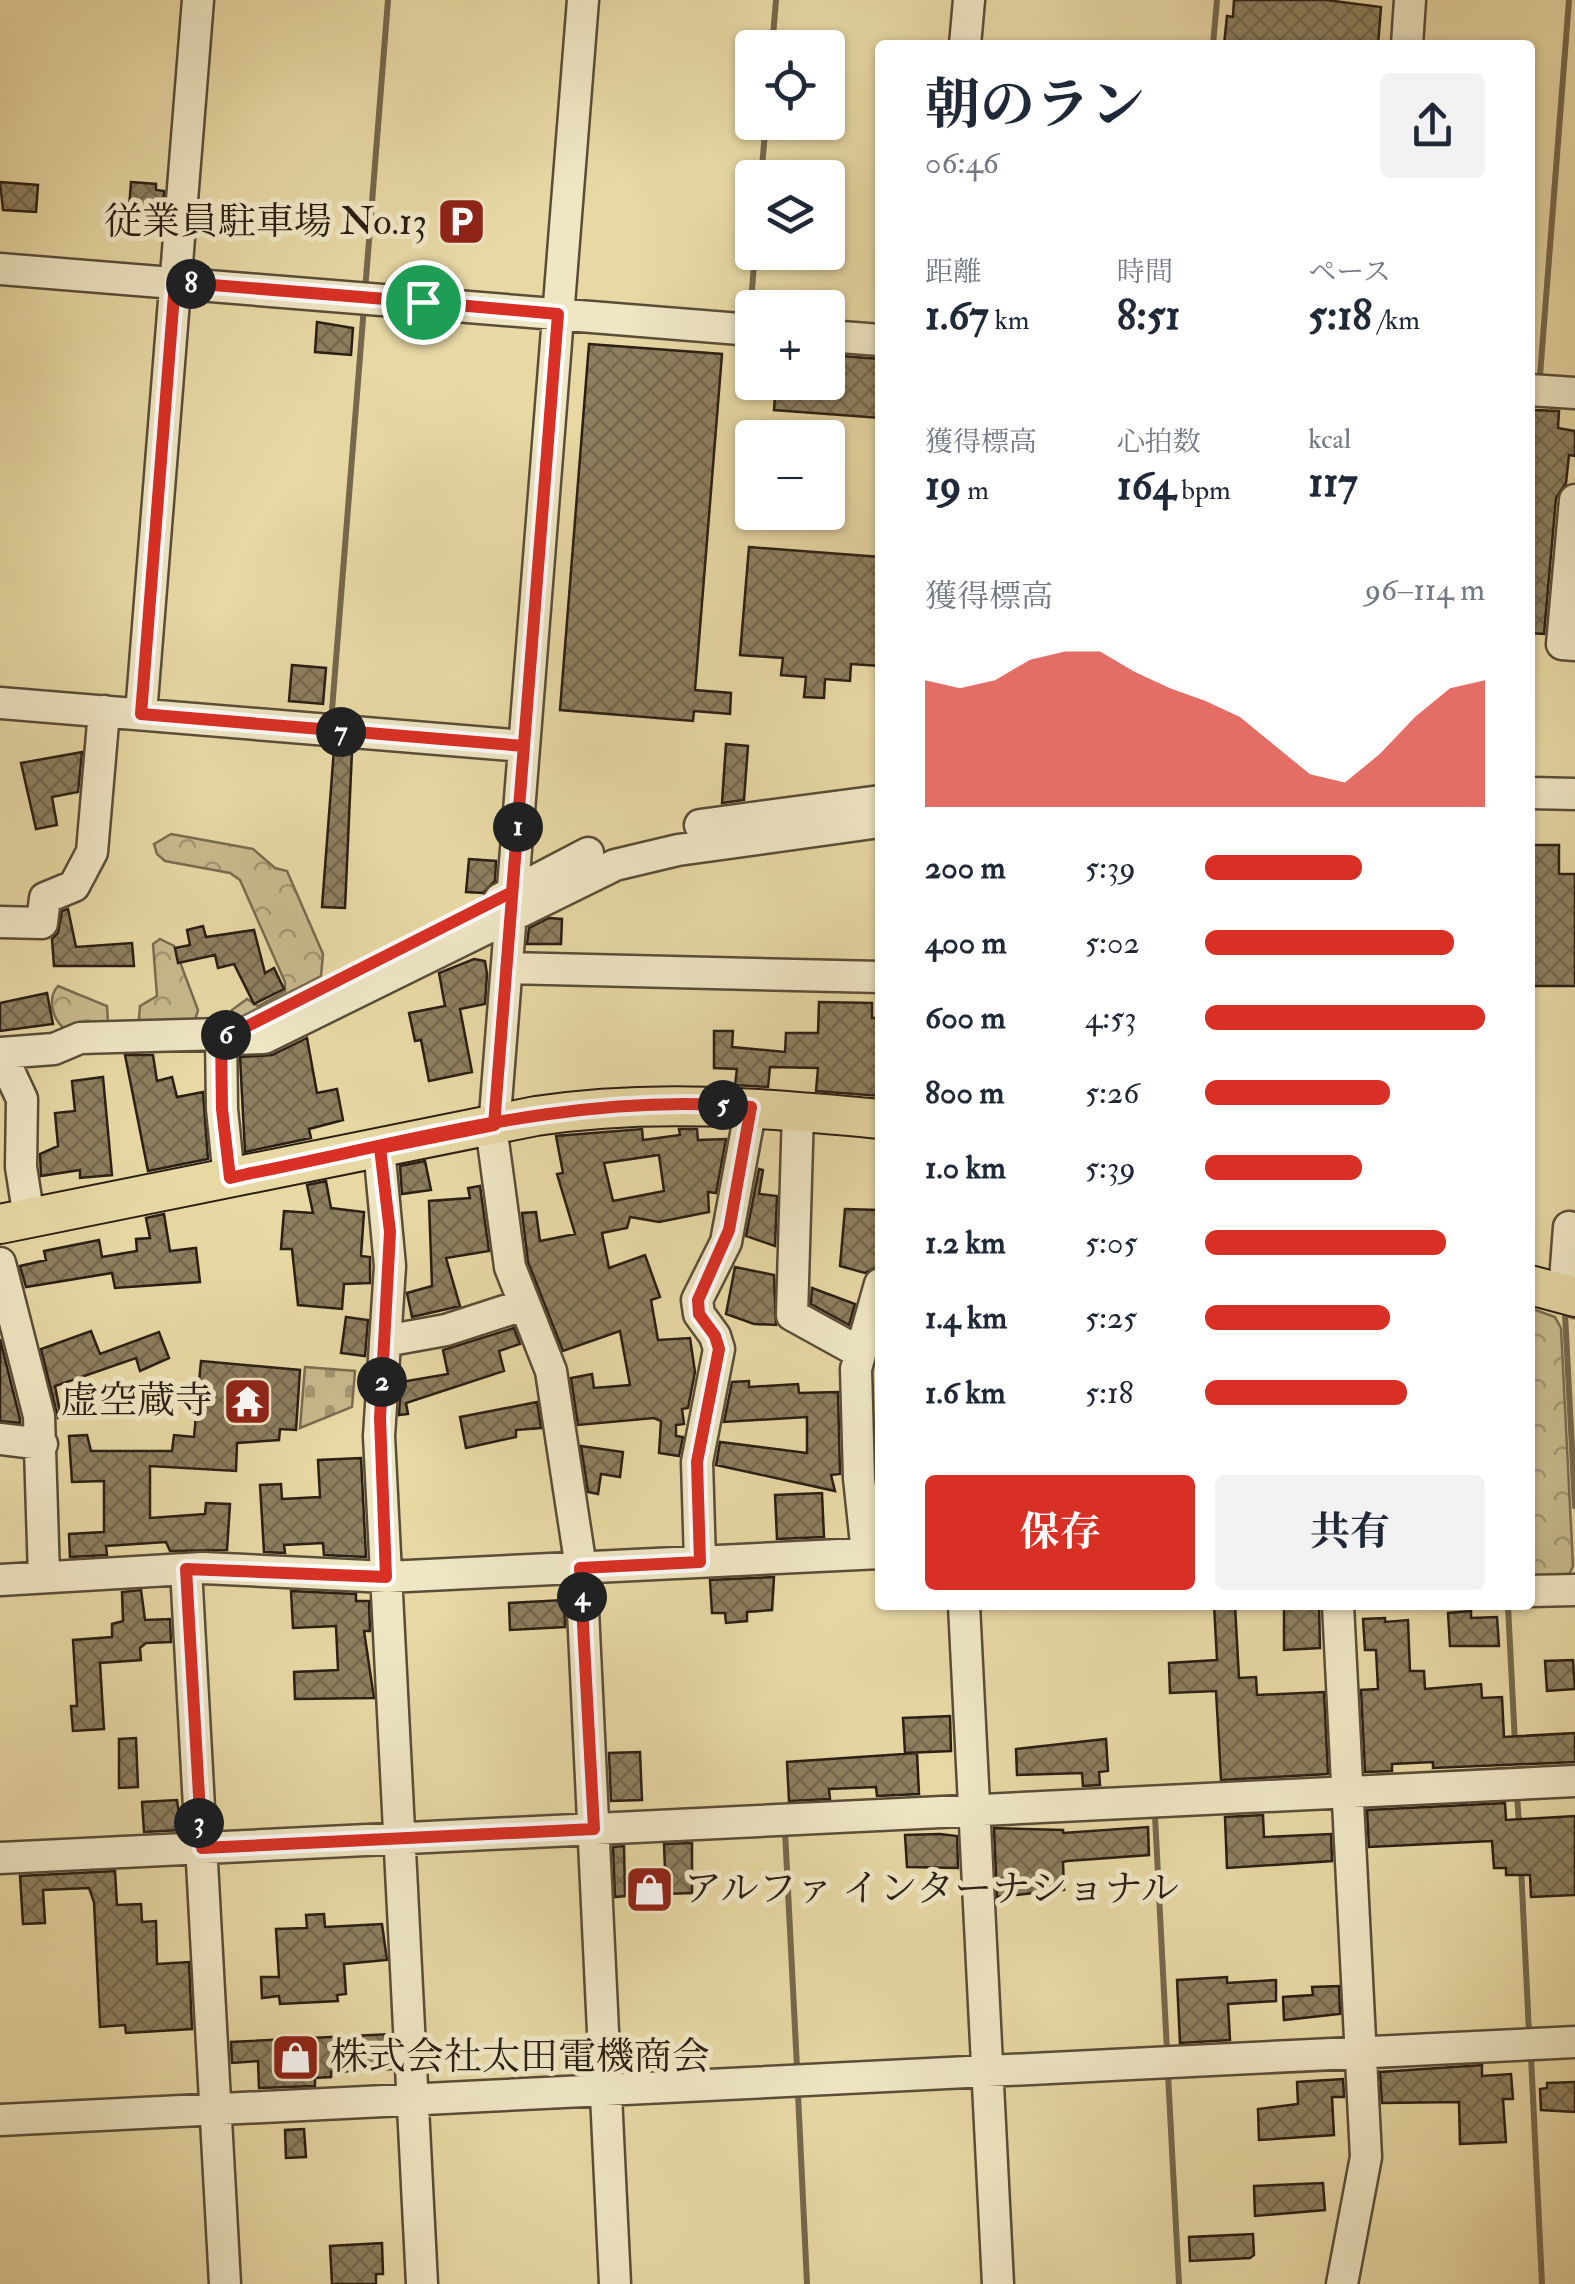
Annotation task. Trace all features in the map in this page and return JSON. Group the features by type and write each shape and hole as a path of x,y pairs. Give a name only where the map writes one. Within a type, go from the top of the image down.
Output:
{"main road":[{"path":"14,1221 494,1125 633,1105 751,1107 875,1119"}],"street":[{"path":"141,714 198,0"},
{"path":"584,0 494,1125 504,1233 522,1305 548,1356 580,1568 616,2284"},
{"path":"965,40 968,0"},
{"path":"1406,40 1410,0"},
{"path":"0,269 176,275 559,305 735,328"},
{"path":"845,337 875,340"},
{"path":"1535,390 1575,394"},
{"path":"1575,500 1562,644 1575,645"},
{"path":"0,703 524,746"},
{"path":"0,922 42,923 45,898 70,890 89,862 104,712"},
{"path":"1535,794 1575,794"},
{"path":"14,1221 21,1168 22,1098 0,1053 54,1049 80,1038 264,1038 512,903 587,854 652,833 875,802"},
{"path":"512,903 636,858 875,823"},
{"path":"507,968 875,976"},
{"path":"224,1035 222,1109 230,1178"},
{"path":"700,1562 697,1462 719,1349 699,1314 698,1300 729,1230 751,1107"},
{"path":"798,1111 792,1315 859,1352"},
{"path":"380,1148 390,1232 380,1436 422,2284"},
{"path":"1556,1292 1569,1227"},
{"path":"0,1262 34,1391 42,1444 44,1577"},
{"path":"0,1580 186,1569 386,1577 874,1553 858,1459 859,1352 875,1300"},
{"path":"385,1341 446,1330 522,1305"},
{"path":"0,1439 42,1444"},
{"path":"186,1569 225,2284"},
{"path":"1535,1591 1575,1590"},
{"path":"964,1610 998,2284"},
{"path":"1338,1610 1366,2157 1342,2284"},
{"path":"0,1858 1575,1781"},
{"path":"0,2120 1575,2042"}],"green space":[{"path":"171,834 253,849 275,868 287,871 323,954 321,976 235,1020 232,1010 247,999 258,1006 285,991 285,982 240,880 230,873 165,861 154,844"},
{"path":"160,939 174,946 198,1010 194,1024 143,1023 139,1018 140,1006 157,996 153,944"},
{"path":"58,986 107,1006 108,1022 65,1029 52,1008"},
{"path":"1535,1310 1555,1317 1561,1328 1573,1566 1566,1581 1535,1583"},
{"path":"305,1367 355,1371 352,1407 300,1428"}],"building":[{"path":"1234,0 1326,0 1381,7 1378,40 1225,40 1227,16 1233,17"},
{"path":"0,182 38,185 36,212 3,210"},
{"path":"131,182 156,184 156,190 164,191 162,218 148,217 148,223 128,222"},
{"path":"317,322 353,328 351,355 315,352"},
{"path":"589,344 722,354 695,690 731,693 730,714 694,711 693,721 560,710"},
{"path":"845,356 875,359 875,418 774,410 775,400 845,400"},
{"path":"1535,410 1559,411 1558,428 1575,431 1575,456 1569,455 1566,483 1556,498 1544,634 1535,633"},
{"path":"749,547 875,557 875,666 851,664 850,681 825,679 824,698 804,697 806,677 781,675 783,658 740,655"},
{"path":"292,665 326,668 323,704 289,701"},
{"path":"726,744 748,746 744,800 722,803"},
{"path":"334,749 352,751 345,908 322,907"},
{"path":"82,752 78,792 52,797 57,825 36,829 21,763"},
{"path":"1535,845 1559,845 1559,874 1575,874 1575,986 1535,986"},
{"path":"469,859 496,861 495,881 483,893 466,892"},
{"path":"68,909 76,947 132,943 134,966 54,966 52,939 58,933 62,911"},
{"path":"549,918 562,919 561,944 527,944 529,928"},
{"path":"203,926 206,937 254,930 265,973 274,968 284,989 254,1004 234,964 218,968 215,955 178,963 175,948 190,945 187,930"},
{"path":"474,959 485,961 487,974 485,1004 460,1009 472,1072 429,1081 421,1040 415,1041 409,1013 445,1006 439,973"},
{"path":"47,993 53,1024 0,1031 0,1003"},
{"path":"819,1002 872,1003 875,1096 816,1091 818,1068 770,1067 768,1087 735,1085 737,1069 714,1068 714,1031 733,1031 732,1047 785,1052 786,1033 818,1033"},
{"path":"307,1038 317,1093 337,1089 343,1120 309,1129 311,1138 245,1152 240,1057 272,1055"},
{"path":"125,1055 153,1055 157,1081 172,1077 177,1097 203,1092 208,1159 148,1171"},
{"path":"103,1077 112,1175 80,1178 80,1170 41,1176 40,1154 58,1146 55,1113 75,1111 72,1081"},
{"path":"642,1129 643,1140 680,1135 679,1129 697,1129 698,1140 726,1139 716,1193 708,1192 709,1212 659,1222 630,1217 627,1228 602,1233 609,1268 645,1255 660,1297 651,1300 658,1340 690,1338 695,1372 688,1408 682,1409 684,1424 676,1425 676,1436 683,1437 679,1456 659,1453 661,1421 654,1418 578,1425 571,1378 592,1374 594,1388 630,1385 620,1331 563,1351 528,1262 522,1213 536,1212 540,1241 575,1234 557,1174 563,1173 556,1136","holes":["659,1155 664,1191 613,1201 604,1163"]},
{"path":"425,1161 431,1190 402,1194 400,1166"},
{"path":"759,1169 763,1170 759,1194 777,1196 775,1246 746,1236"},
{"path":"326,1181 331,1208 364,1212 361,1256 370,1257 370,1283 344,1284 342,1309 298,1305 292,1249 281,1249 284,1211 313,1213 307,1185"},
{"path":"480,1186 489,1251 446,1258 460,1306 412,1317 407,1293 432,1286 429,1201 470,1198 468,1188"},
{"path":"845,1209 875,1210 875,1268 865,1273 840,1266"},
{"path":"164,1214 170,1251 196,1248 200,1282 115,1288 112,1273 26,1287 20,1266 46,1260 44,1251 99,1240 102,1257 137,1251 136,1239 150,1238 146,1218"},
{"path":"735,1267 774,1275 776,1325 754,1324 726,1314"},
{"path":"812,1288 855,1304 849,1325 811,1304"},
{"path":"346,1317 368,1320 365,1356 341,1353"},
{"path":"514,1328 520,1344 499,1351 504,1371 406,1403 408,1414 399,1415 401,1382 448,1374 443,1350"},
{"path":"91,1331 100,1354 159,1332 169,1358 140,1371 136,1358 55,1386 61,1417 58,1418 41,1349"},
{"path":"0,1339 20,1419 20,1423 0,1421"},
{"path":"201,1361 300,1370 296,1430 280,1429 279,1440 237,1443 236,1471 150,1466 150,1518 205,1514 206,1503 230,1504 227,1550 170,1551 166,1542 106,1546 107,1555 70,1557 69,1534 104,1532 104,1481 72,1482 69,1436 87,1435 91,1451 172,1451 174,1435 194,1437"},
{"path":"749,1381 749,1387 798,1384 799,1393 838,1392 840,1474 831,1475 835,1491 716,1465 720,1442 807,1453 807,1417 724,1422 732,1382"},
{"path":"537,1402 541,1428 516,1430 516,1437 466,1448 460,1417"},
{"path":"581,1446 623,1452 620,1477 601,1474 598,1494 588,1492"},
{"path":"361,1458 366,1557 324,1555 323,1543 284,1545 285,1553 264,1552 260,1485 281,1484 282,1499 320,1497 318,1460"},
{"path":"822,1493 824,1537 777,1539 775,1495"},
{"path":"774,1577 772,1610 747,1612 747,1621 726,1623 725,1613 712,1613 710,1580"},
{"path":"141,1590 145,1620 170,1619 171,1642 146,1643 140,1648 141,1660 100,1663 104,1729 73,1731 71,1706 77,1706 73,1640 112,1637 112,1624 123,1621 122,1592"},
{"path":"291,1591 356,1594 356,1601 369,1601 370,1631 364,1631 374,1698 295,1699 294,1672 338,1670 336,1626 293,1628"},
{"path":"564,1600 565,1627 510,1630 509,1603"},
{"path":"1214,1610 1235,1610 1239,1678 1256,1677 1257,1695 1324,1692 1328,1774 1221,1780 1216,1691 1170,1693 1169,1663 1217,1660"},
{"path":"1284,1610 1319,1610 1320,1648 1284,1650"},
{"path":"1471,1611 1471,1618 1497,1617 1499,1646 1450,1646 1448,1613"},
{"path":"1385,1618 1385,1622 1408,1620 1410,1671 1424,1671 1425,1689 1481,1684 1482,1698 1502,1697 1504,1737 1575,1733 1575,1762 1433,1768 1433,1762 1392,1764 1392,1771 1365,1772 1361,1690 1378,1689 1376,1650 1365,1650 1363,1619"},
{"path":"1573,1660 1575,1689 1547,1691 1545,1661"},
{"path":"950,1716 951,1751 905,1753 903,1718"},
{"path":"136,1738 138,1787 119,1788 119,1739"},
{"path":"1106,1739 1108,1771 1099,1772 1100,1785 1083,1786 1082,1773 1017,1775 1016,1749"},
{"path":"640,1752 642,1800 611,1801 609,1753"},
{"path":"917,1753 919,1794 877,1796 876,1787 829,1789 830,1799 789,1801 787,1762"},
{"path":"177,1800 181,1830 144,1832 142,1802"},
{"path":"1505,1803 1506,1820 1575,1816 1575,1895 1531,1897 1530,1875 1506,1875 1506,1868 1494,1868 1492,1841 1369,1847 1367,1810"},
{"path":"1263,1815 1264,1837 1331,1834 1332,1861 1227,1868 1225,1817"},
{"path":"1148,1827 1149,1855 1063,1862 1064,1890 997,1897 994,1828 1063,1833"},
{"path":"905,1835 957,1836 958,1868 907,1867"},
{"path":"692,1843 692,1893 666,1894 664,1844"},
{"path":"624,1846 625,1896 615,1897 613,1847"},
{"path":"115,1871 117,1905 141,1904 142,1922 156,1921 157,1964 189,1962 192,2029 126,2033 125,2025 100,2027 94,1902 89,1888 43,1890 45,1923 23,1924 20,1876"},
{"path":"324,1914 325,1927 382,1924 387,1960 344,1964 346,1994 337,1995 338,2001 280,2004 279,1996 262,1998 261,1977 279,1977 276,1929 307,1928 306,1915"},
{"path":"1227,1977 1227,1983 1276,1980 1276,2001 1228,2004 1230,2040 1180,2043 1177,1980"},
{"path":"1339,1986 1340,2014 1284,2020 1283,1997 1313,1995 1312,1987"},
{"path":"391,2034 392,2069 331,2072 331,2077 315,2078 315,2086 259,2088 258,2061 232,2063 231,2042"},
{"path":"1482,2065 1482,2076 1511,2074 1513,2099 1503,2099 1506,2142 1460,2144 1459,2102 1382,2103 1380,2072"},
{"path":"1343,2079 1344,2097 1332,2097 1334,2135 1259,2140 1258,2109 1298,2104 1297,2082"},
{"path":"1575,2082 1575,2112 1541,2110 1540,2089 1547,2088 1547,2083"},
{"path":"304,2129 306,2157 286,2158 285,2130"},
{"path":"1323,2183 1325,2210 1255,2216 1254,2186"},
{"path":"1253,2234 1254,2255 1250,2258 1190,2261 1189,2237"},
{"path":"382,2243 383,2274 376,2274 376,2284 332,2284 330,2246"}],"waterway":[{"path":"365,291 388,0"},
{"path":"774,30 776,0"},
{"path":"1213,40 1217,0"},
{"path":"1540,376 1569,0"},
{"path":"763,160 764,140"},
{"path":"752,290 754,270"},
{"path":"331,723 364,306"},
{"path":"1575,1317 1565,1314 1575,1506"},
{"path":"1508,1610 1515,1743"},
{"path":"1517,1795 1519,1824"},
{"path":"1155,1816 1167,2051"},
{"path":"785,1831 797,2068"},
{"path":"1521,1866 1529,2033"},
{"path":"1531,2056 1542,2284"},
{"path":"1168,2074 1179,2284"},
{"path":"798,2094 807,2284"}],"place":[{"name":"従業員駐車場 No.13","path":"462,222"},
{"name":"虚空蔵寺","path":"248,1401"},
{"name":"アルファ インターナショナル","path":"649,1889"},
{"name":"株式会社太田電機商会","path":"295,2057"}],"route":[{"path":"423,302 175,282 141,714 524,746 512,892 228,1036 221,1034 226,1162 230,1178 247,1174 380,1148 536,1116 568,1111 665,1104 751,1107 726,1242 699,1293 697,1308 719,1349 697,1462 700,1562 580,1568 594,1829 202,1848 186,1569 386,1577 380,1418 390,1232 380,1148 494,1125 511,914 558,314 423,302"}]}
